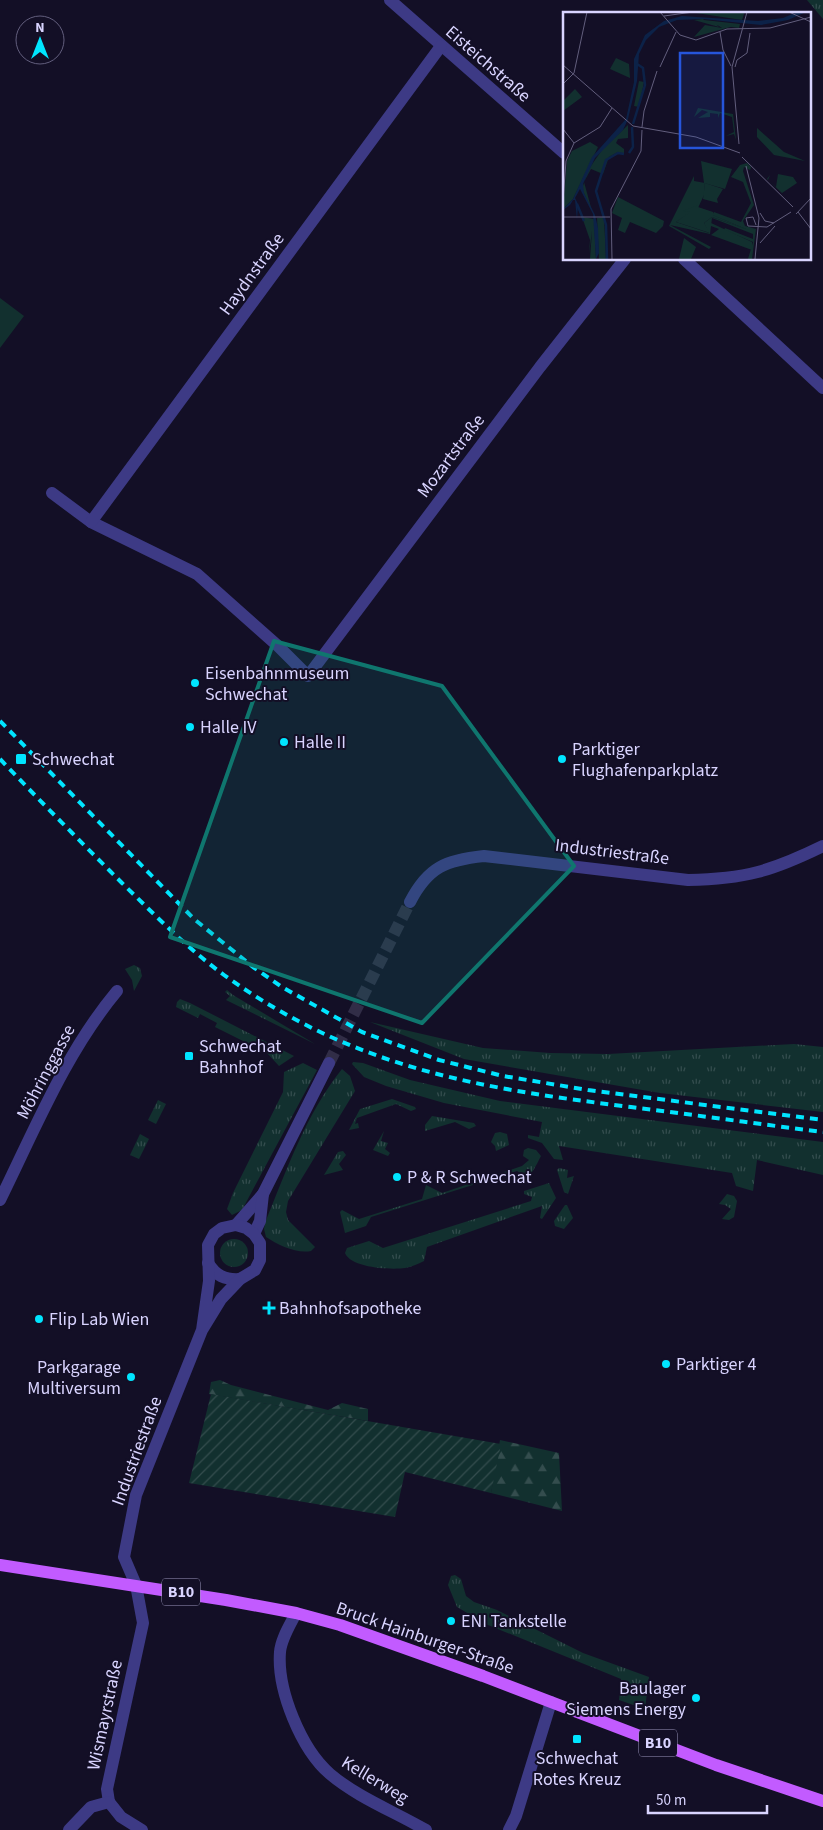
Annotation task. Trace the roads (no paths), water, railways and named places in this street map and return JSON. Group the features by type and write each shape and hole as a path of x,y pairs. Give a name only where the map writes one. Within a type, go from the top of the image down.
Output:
{"main road":[{"name":"Bruck Hainburger-Straße","path":"0,1566 136,1585 296,1613 376,1637 716,1765 823,1801"}],"street":[{"name":"Eisteichstraße","path":"390,0 563,152"},
{"name":"Haydnstraße","path":"91,522 441,46"},
{"name":"Mozartstraße","path":"91,522 197,574 278,646 308,676 540,366 625,260"},
{"path":"685,260 823,388"},
{"path":"52,493 91,522"},
{"name":"Industriestraße","path":"410,902 426,877 456,859 484,856 688,880 721,879 754,874 790,862 823,846"},
{"name":"Möhringgasse","path":"0,1200 66,1068 92,1024 118,991"},
{"name":"Industriestraße","path":"202,1330 209,1281 208,1246 214,1234 222,1228 236,1225 263,1194 329,1063"},
{"name":"Industriestraße","path":"136,1585 124,1557 136,1495 202,1330 221,1299 240,1279 255,1270 260,1260 260,1243 254,1234 260,1221 263,1194"},
{"path":"236,1225 246,1228 254,1234"},
{"path":"208,1263 222,1277 230,1280 240,1279"},
{"name":"Wismayrstraße","path":"109,1802 106,1789 143,1623 136,1585"},
{"name":"Kellerweg","path":"296,1613 283,1642 280,1668 287,1703 308,1747 329,1773 342,1783 426,1830"},
{"path":"509,1830 516,1816 551,1702"},
{"path":"69,1830 91,1807 109,1802 121,1816 142,1830"}],"tunnel":[{"path":"329,1063 410,902"}],"railway":[{"path":"0,721 194,919 253,967 282,987 362,1032 439,1060 503,1076 588,1090 823,1120"},
{"path":"0,759 122,883 197,954 224,975 272,1007 321,1032 369,1053 418,1069 468,1081 574,1100 823,1132"}],"place":[{"name":"Eisenbahnmuseum Schwechat","path":"195,683"},
{"name":"Halle IV","path":"190,727"},
{"name":"Halle II","path":"284,742"},
{"name":"Schwechat","path":"21,759"},
{"name":"Parktiger Flughafenparkplatz","path":"562,759"},
{"name":"Schwechat Bahnhof","path":"189,1056"},
{"name":"P & R Schwechat","path":"397,1177"},
{"name":"Bahnhofsapotheke","path":"269,1308"},
{"name":"Flip Lab Wien","path":"39,1319"},
{"name":"Parktiger 4","path":"666,1364"},
{"name":"Parkgarage Multiversum","path":"131,1377"},
{"name":"ENI Tankstelle","path":"451,1621"},
{"name":"Baulager Siemens Energy","path":"696,1698"},
{"name":"Schwechat Rotes Kreuz","path":"577,1739"}]}
